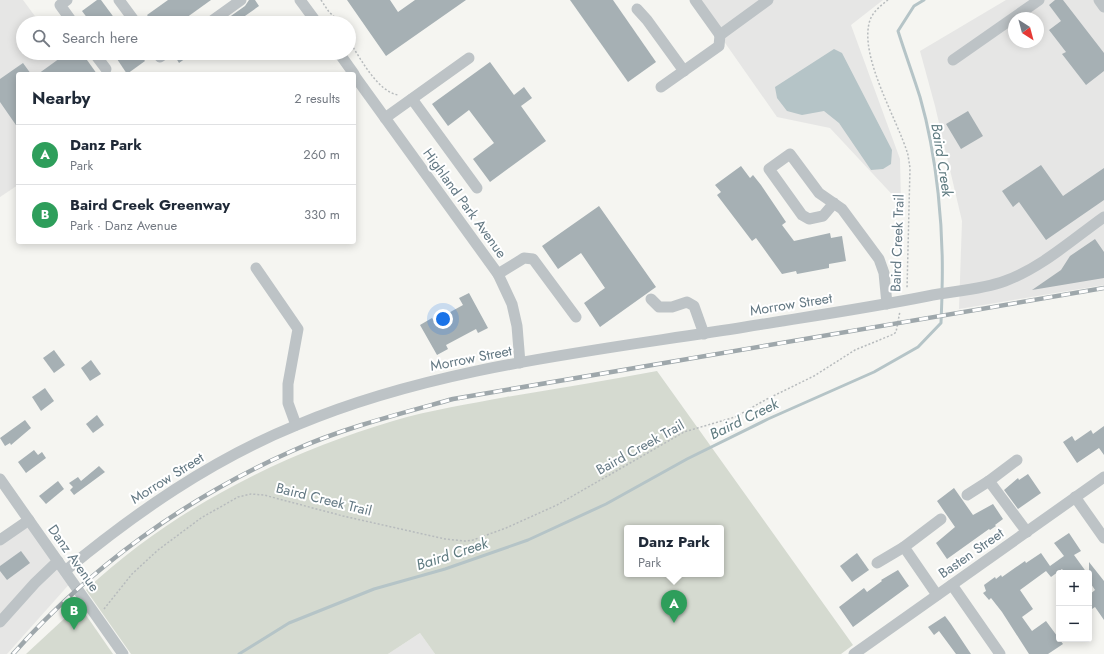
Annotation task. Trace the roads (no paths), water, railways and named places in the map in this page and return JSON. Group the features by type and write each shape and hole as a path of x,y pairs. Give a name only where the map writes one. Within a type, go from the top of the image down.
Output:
{"street":[{"path":"67,0 60,5 68,16"},
{"path":"119,0 131,16"},
{"path":"219,16 241,0"},
{"path":"300,0 312,16"},
{"path":"661,87 719,46 720,35 695,0"},
{"path":"720,35 768,0"},
{"path":"953,60 1039,0"},
{"path":"1099,0 1104,7"},
{"path":"637,9 647,20 684,71"},
{"path":"385,118 469,58"},
{"path":"99,60 106,69"},
{"name":"Highland Park Avenue","path":"343,60 352,72"},
{"name":"Highland Park Avenue","path":"356,77 498,274 512,304 517,326 520,364"},
{"path":"410,100 477,188"},
{"path":"834,203 823,216 809,219 802,215 769,169 790,154 820,193 834,203 842,209 879,258 884,273 887,304"},
{"name":"Morrow Street","path":"65,571 108,536 183,484 243,451 296,425 377,396 420,384 520,364 905,301 1004,282 1036,265 1104,217"},
{"path":"498,274 524,258 533,259 576,317"},
{"path":"256,268 298,329 288,384 288,403 296,425"},
{"path":"651,300 659,307 672,307 687,302 694,306 704,334"},
{"path":"967,495 1018,460"},
{"name":"Basten Street","path":"859,653 937,595 1104,477"},
{"name":"Danz Avenue","path":"0,479 123,654"},
{"path":"989,480 1027,532"},
{"path":"1075,497 1104,538"},
{"path":"877,563 904,546 941,519"},
{"path":"0,540 29,520"},
{"path":"904,546 937,595"},
{"path":"0,622 35,583 58,561"},
{"path":"952,585 1000,654"}],"waterway":[{"name":"Baird Creek","path":"924,0 914,6 898,31 920,97 931,144 938,193 942,243 942,291"},
{"name":"Baird Creek","path":"239,654 289,623 374,589 445,569 528,540 606,504 687,459 768,419 874,372 918,347 941,323 942,296"}],"railway":[{"path":"13,654 74,592 107,564 177,513 215,490 253,470 292,451 351,428 453,399 1104,288"}],"place":[{"name":"Danz Park","path":"674,623"},
{"name":"Baird Creek Greenway","path":"74,630"}]}
